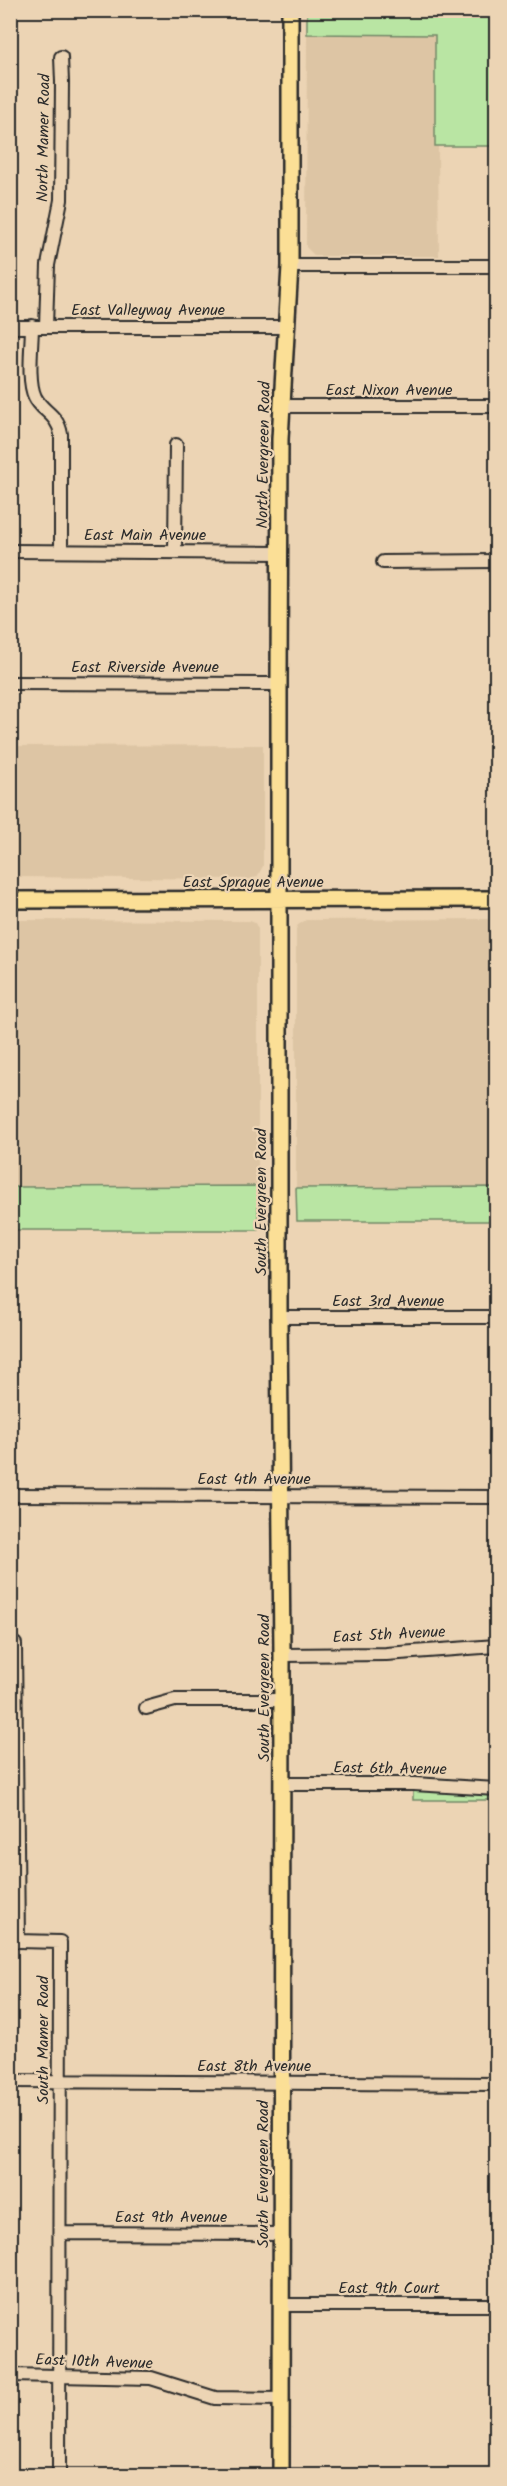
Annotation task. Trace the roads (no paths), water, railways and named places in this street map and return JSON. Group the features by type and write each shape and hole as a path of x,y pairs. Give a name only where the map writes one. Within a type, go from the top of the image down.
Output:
{"main road":[{"name":"North Evergreen Road","path":"279,900 281,406 290,266 290,10"},
{"name":"East Sprague Avenue","path":"10,900 496,899"},
{"name":"South Evergreen Road","path":"279,900 282,1655 281,2475"}],"street":[{"name":"North Mamer Road","path":"46,326 48,266 61,200 62,82 60,57"},
{"path":"290,266 496,266"},
{"path":"32,326 32,389 40,404 54,416 61,434 61,551"},
{"name":"East Valleyway Avenue","path":"10,327 286,327"},
{"name":"East Nixon Avenue","path":"281,406 496,406"},
{"path":"175,552 176,445"},
{"name":"East Main Avenue","path":"10,551 280,553"},
{"path":"383,562 496,561"},
{"name":"East Riverside Avenue","path":"10,683 279,684"},
{"name":"East 3rd Avenue","path":"279,1317 496,1317"},
{"name":"East 4th Avenue","path":"10,1495 496,1497"},
{"name":"South Mamer Road","path":"13,1644 14,1941 60,1942 59,2475"},
{"name":"East 5th Avenue","path":"282,1655 387,1654 496,1646"},
{"path":"146,1708 175,1700 282,1700"},
{"name":"East 6th Avenue","path":"282,1784 414,1784 496,1790"},
{"name":"East 8th Avenue","path":"10,2081 496,2084"},
{"name":"East 9th Avenue","path":"61,2233 280,2234"},
{"name":"East 9th Court","path":"281,2305 496,2305"},
{"name":"East 10th Avenue","path":"10,2375 151,2378 215,2398 281,2399"}]}
